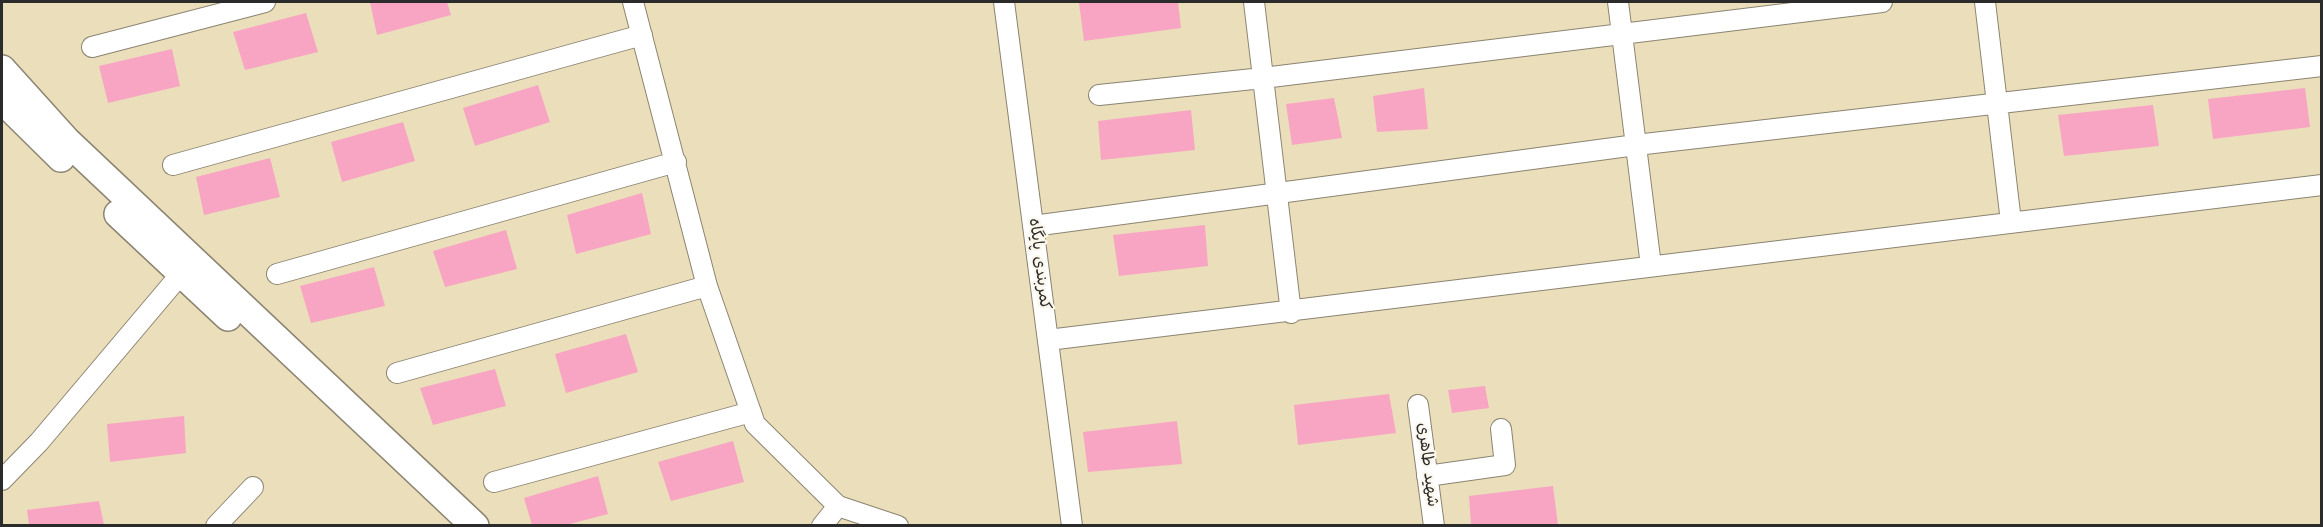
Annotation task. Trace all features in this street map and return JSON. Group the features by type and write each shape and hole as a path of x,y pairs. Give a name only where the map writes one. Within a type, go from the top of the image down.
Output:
{"street":[{"path":"92,47 265,2"},
{"path":"633,2 676,162 706,286 755,424 838,506 898,525"},
{"name":"کمربندی پایگاه","path":"1004,2 1072,525"},
{"path":"1254,2 1291,313"},
{"path":"1618,2 1651,266"},
{"path":"1099,95 1263,78 1882,2"},
{"path":"1985,2 2011,222"},
{"path":"172,165 642,35"},
{"path":"1033,226 1636,146 2322,66"},
{"path":"2,69 67,141 476,525"},
{"path":"2,100 180,275 450,525"},
{"path":"277,274 676,162"},
{"path":"1048,340 1291,313 1651,266 2322,186"},
{"path":"2,480 47,433 180,275"},
{"path":"397,373 706,286"},
{"name":"شهید طاهری","path":"1418,405 1434,525"},
{"path":"494,482 751,412"},
{"path":"1427,476 1505,465 1501,429"},
{"path":"216,525 253,487"},
{"path":"822,525 838,506"}],"building":[{"path":"370,2 447,2 451,15 377,35"},
{"path":"1178,2 1181,28 1084,41 1079,3"},
{"path":"306,13 318,52 245,70 233,32"},
{"path":"172,49 180,86 108,103 99,66"},
{"path":"538,85 550,122 475,146 463,108"},
{"path":"1424,88 1428,129 1377,132 1373,96"},
{"path":"2305,88 2310,127 2213,139 2208,99"},
{"path":"1334,98 1342,138 1292,145 1286,104"},
{"path":"2153,105 2159,146 2064,156 2058,115"},
{"path":"1191,110 1195,150 1101,160 1098,121"},
{"path":"403,122 415,161 342,182 331,142"},
{"path":"270,158 280,197 204,215 196,177"},
{"path":"642,193 651,234 576,254 567,215"},
{"path":"1205,225 1208,266 1119,276 1113,235"},
{"path":"506,230 517,269 445,287 433,251"},
{"path":"374,267 385,306 311,323 300,286"},
{"path":"626,334 638,372 566,393 555,354"},
{"path":"495,369 506,406 433,425 420,388"},
{"path":"1485,386 1489,408 1452,413 1448,390"},
{"path":"1389,394 1396,433 1298,445 1294,405"},
{"path":"184,416 186,453 110,462 107,424"},
{"path":"1177,421 1182,464 1088,472 1083,432"},
{"path":"733,441 744,482 671,501 658,462"},
{"path":"598,476 608,514 566,525 532,525 524,498"},
{"path":"1553,486 1558,525 1471,525 1469,496"},
{"path":"99,501 104,525 29,525 27,510"}]}
